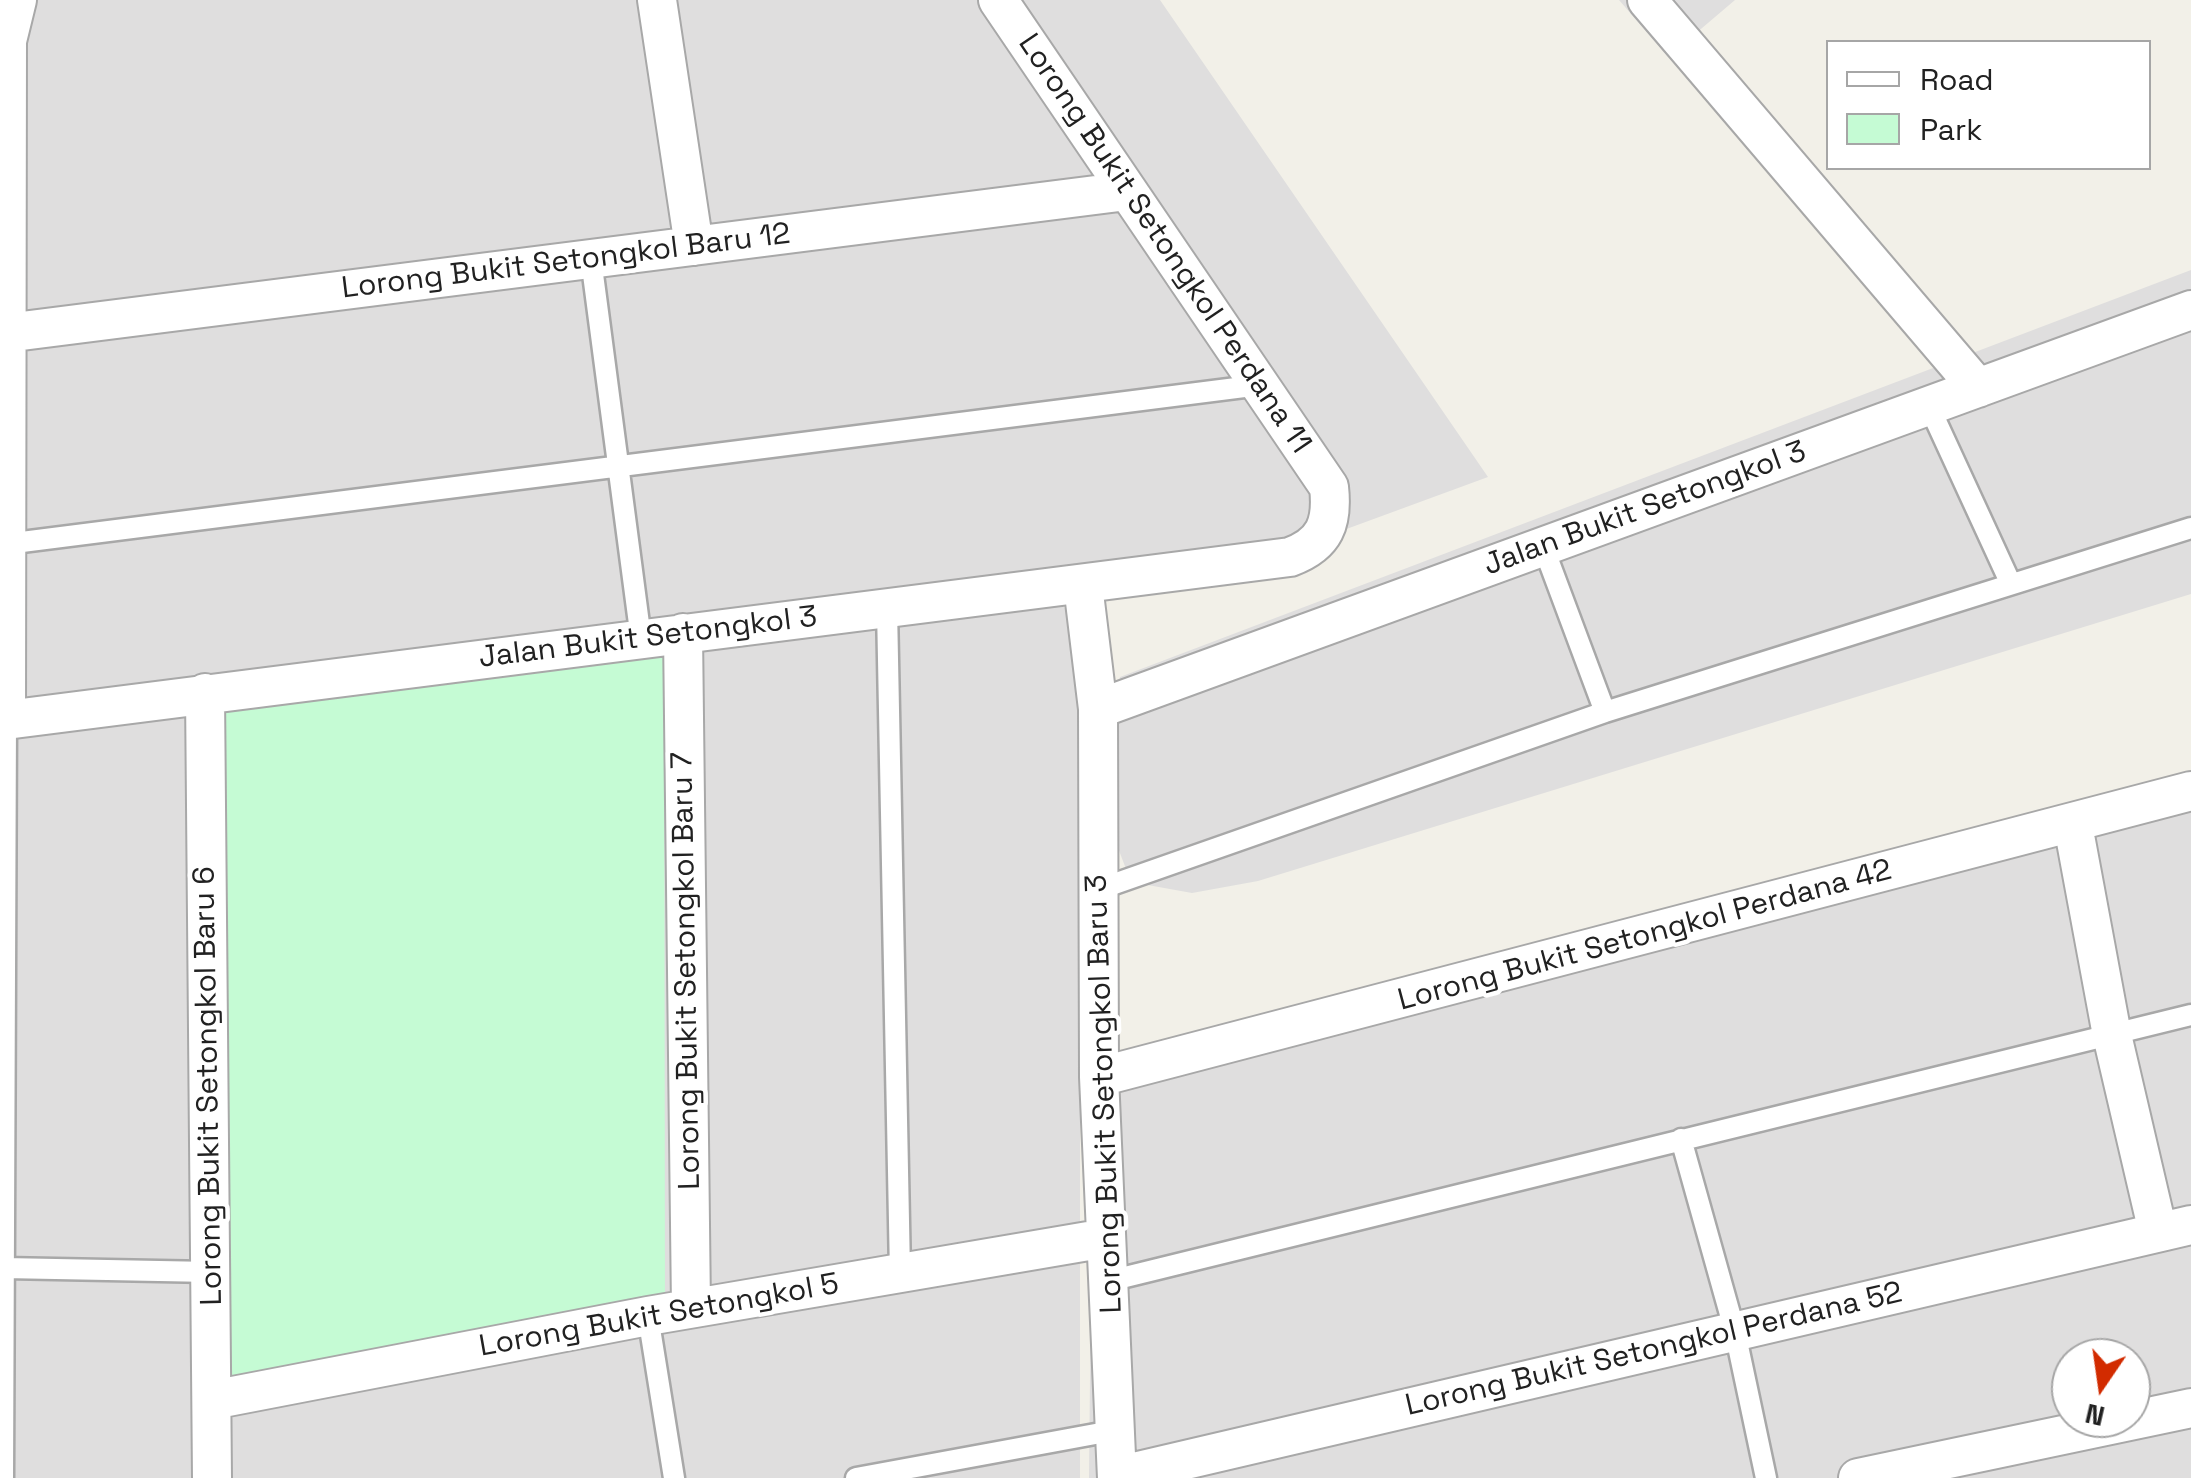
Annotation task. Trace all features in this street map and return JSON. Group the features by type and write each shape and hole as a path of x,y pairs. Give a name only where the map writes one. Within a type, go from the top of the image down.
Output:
{"street":[{"path":"6,720 7,40 17,0"},
{"path":"657,0 694,246"},
{"name":"Lorong Bukit Setongkol Perdana 11","path":"998,0 1329,487 1332,512 1326,532 1312,548 1290,557"},
{"path":"1647,0 1978,388"},
{"name":"Lorong Bukit Setongkol Baru 12","path":"6,332 1127,191"},
{"name":"Jalan Bukit Setongkol 3","path":"1098,709 2191,310"},
{"name":"Jalan Bukit Setongkol 3","path":"6,720 1290,557"},
{"name":"Lorong Bukit Setongkol Baru 3","path":"1083,585 1098,709 1099,1077 1117,1477"},
{"name":"Lorong Bukit Setongkol Baru 7","path":"683,633 691,1308"},
{"name":"Lorong Bukit Setongkol Baru 6","path":"205,693 212,1478"},
{"name":"Lorong Bukit Setongkol Perdana 42","path":"1099,1077 2191,791"},
{"path":"2073,824 2112,1035 2174,1228"},
{"name":"Lorong Bukit Setongkol Perdana 52","path":"1117,1477 2174,1228"},
{"name":"Lorong Bukit Setongkol 5","path":"212,1400 691,1308 1106,1238"},
{"path":"1858,1478 2191,1408"}],"lane":[{"path":"592,258 641,639"},
{"path":"6,544 1260,385"},
{"path":"1929,406 2010,582"},
{"path":"1098,890 1604,712 2191,528"},
{"path":"1543,546 1604,712"},
{"path":"887,608 900,1273"},
{"path":"3,1478 6,720"},
{"path":"1109,1281 2191,1015"},
{"path":"1681,1139 1735,1332 1766,1478"},
{"path":"4,1268 211,1272"},
{"path":"648,1316 674,1478"},
{"path":"856,1478 1117,1430"}],"shaded area":[{"path":"0,0 1160,0 1488,477 1273,556 1038,585 1066,609 1080,650 1080,1478 0,1478"},
{"path":"1619,0 1735,0 1668,57"},
{"path":"2191,270 2191,594 1258,881 1192,893 1131,882 1118,848 1109,735 1120,677"},
{"path":"2191,778 2191,1478 1089,1478 1093,1076"}],"green space":[{"path":"664,626 665,1312 193,1393 186,686"}]}
